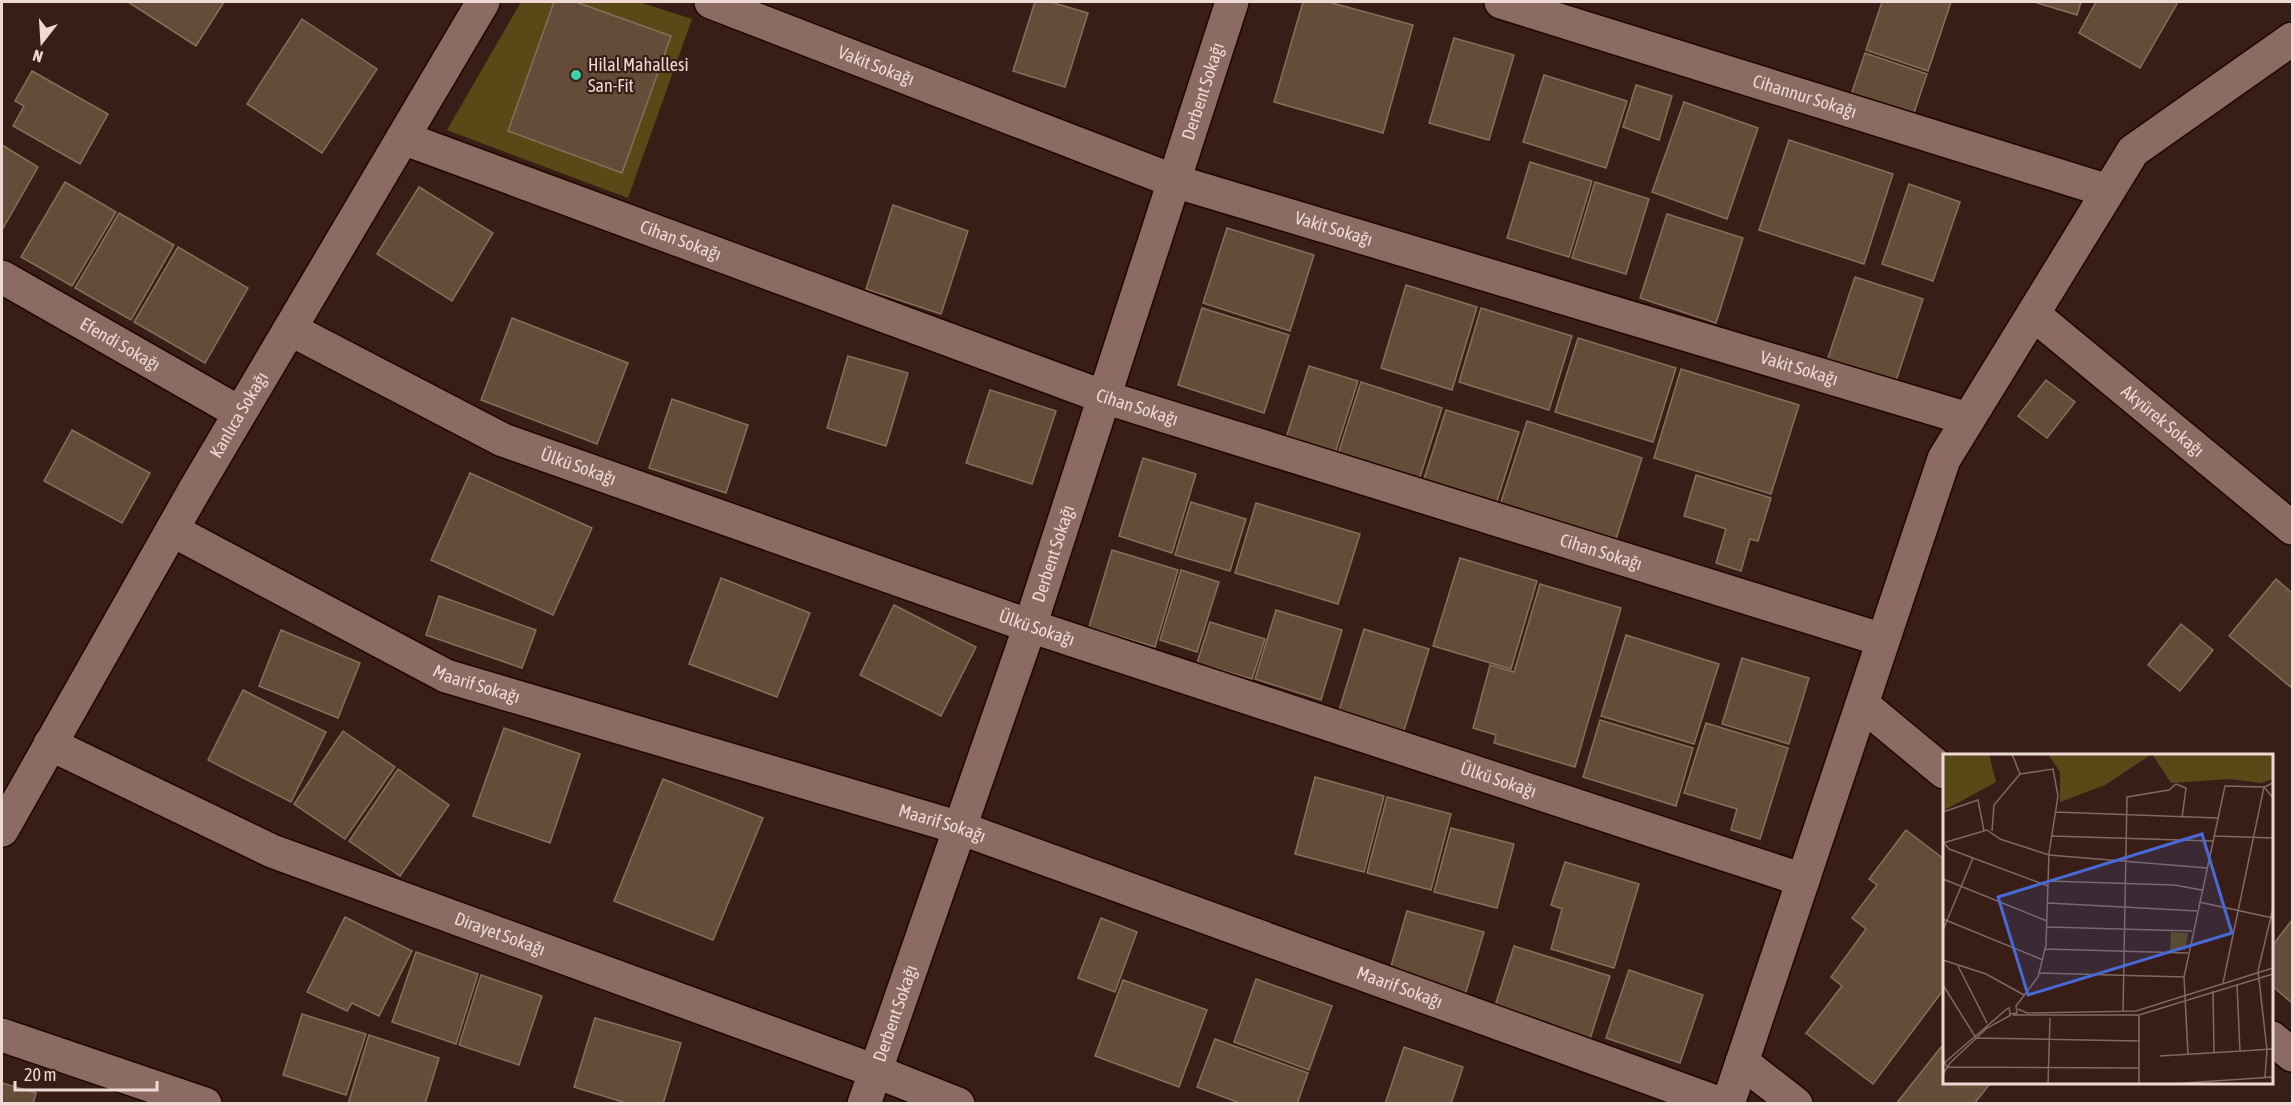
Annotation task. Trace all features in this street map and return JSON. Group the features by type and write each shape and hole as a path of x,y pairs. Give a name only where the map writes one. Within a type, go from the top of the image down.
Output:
{"street":[{"name":"Kanlıca Sokağı","path":"2,830 240,413 483,2"},
{"name":"Vakit Sokağı","path":"711,2 1174,181 1968,419"},
{"name":"Derbent Sokağı","path":"864,1104 1030,626 1233,2"},
{"name":"Cihannur Sokağı","path":"1501,2 2108,191"},
{"path":"1728,1104 1944,459 2133,151 2292,39"},
{"name":"Cihan Sokağı","path":"403,138 1104,397 1883,640"},
{"name":"Efendi Sokağı","path":"2,278 240,413"},
{"name":"Akyürek Sokağı","path":"2033,314 2292,528"},
{"name":"Ülkü Sokağı","path":"290,329 503,440 1030,626 1803,880"},
{"name":"Maarif Sokağı","path":"172,531 446,676 960,828 1721,1104"},
{"path":"1862,704 1943,771"},
{"name":"Dirayet Sokağı","path":"50,744 272,851 875,1071 958,1104"},
{"path":"2,1035 205,1104"},
{"path":"2273,1040 2292,1055"},
{"path":"1742,1062 1796,1104"}],"shaded area":[{"name":"Hilal Mahallesi San-Fit","path":"521,2 639,2 692,19 628,198 447,130"}],"building":[{"path":"128,2 224,2 196,46"},
{"path":"554,2 576,2 671,36 622,173 508,131"},
{"path":"1035,2 1051,2 1088,13 1065,87 1013,71"},
{"path":"1303,2 1329,2 1413,25 1383,133 1274,102"},
{"path":"1882,2 1951,2 1928,71 1866,50"},
{"path":"2034,2 2081,2 2077,15"},
{"path":"2096,2 2178,2 2140,68 2079,33"},
{"path":"302,19 377,69 322,153 247,104"},
{"path":"1454,38 1514,55 1489,140 1429,123"},
{"path":"1865,53 1927,74 1912,119 1850,98"},
{"path":"32,71 108,114 80,164 13,126 24,106 15,101"},
{"path":"1544,75 1627,101 1606,168 1523,142"},
{"path":"1636,85 1672,96 1659,140 1623,127"},
{"path":"1684,102 1758,128 1727,219 1652,192"},
{"path":"1789,140 1893,174 1864,264 1759,230"},
{"path":"2,145 38,167 2,230"},
{"path":"1530,162 1592,181 1569,257 1507,238"},
{"path":"65,182 116,212 72,286 21,257"},
{"path":"1595,182 1649,199 1626,274 1572,258"},
{"path":"1909,184 1960,202 1933,281 1882,264"},
{"path":"419,187 493,233 452,301 377,254"},
{"path":"893,205 968,231 941,314 866,289"},
{"path":"119,213 174,245 131,320 75,288"},
{"path":"1667,214 1743,238 1716,323 1640,298"},
{"path":"1227,228 1314,255 1290,331 1203,303"},
{"path":"178,247 248,288 205,363 134,322"},
{"path":"1855,277 1923,299 1895,384 1827,361"},
{"path":"1406,285 1477,307 1452,390 1381,368"},
{"path":"1202,308 1289,335 1264,413 1178,385"},
{"path":"1481,308 1572,336 1549,410 1459,382"},
{"path":"512,318 628,363 597,444 481,400"},
{"path":"1578,338 1676,368 1653,442 1555,412"},
{"path":"848,356 908,373 886,446 827,428"},
{"path":"1309,366 1358,381 1335,453 1286,438"},
{"path":"1681,369 1799,405 1771,494 1654,458"},
{"path":"2046,380 2075,402 2047,438 2018,416"},
{"path":"1361,382 1442,408 1419,480 1338,454"},
{"path":"990,390 1056,411 1032,484 966,463"},
{"path":"672,399 748,425 726,493 649,468"},
{"path":"1446,410 1519,432 1496,504 1423,482"},
{"path":"1527,421 1642,458 1615,542 1500,505"},
{"path":"72,430 150,473 122,523 44,481"},
{"path":"1143,458 1196,474 1172,553 1119,536"},
{"path":"470,473 592,528 553,615 431,560"},
{"path":"1696,475 1771,498 1758,541 1750,539 1741,571 1716,563 1726,529 1684,516"},
{"path":"1191,502 1246,519 1230,571 1175,555"},
{"path":"1256,503 1360,534 1338,604 1235,573"},
{"path":"1112,550 1178,570 1155,647 1089,627"},
{"path":"1460,558 1537,581 1511,669 1433,646"},
{"path":"1181,570 1219,582 1197,652 1160,640"},
{"path":"721,578 810,613 777,697 689,664"},
{"path":"2276,579 2292,593 2292,688 2229,636"},
{"path":"1540,584 1621,608 1575,767 1494,743 1496,735 1473,728 1490,665 1514,672"},
{"path":"439,596 536,630 522,668 426,635"},
{"path":"894,605 976,647 941,716 860,675"},
{"path":"1276,610 1342,630 1321,700 1255,679"},
{"path":"1210,622 1265,639 1252,679 1197,663"},
{"path":"2181,624 2213,650 2180,691 2148,665"},
{"path":"1364,629 1429,649 1402,737 1337,717"},
{"path":"281,630 360,663 338,718 259,686"},
{"path":"1626,635 1719,664 1694,744 1601,716"},
{"path":"1742,658 1809,678 1789,744 1722,724"},
{"path":"243,690 326,732 291,802 208,760"},
{"path":"1600,720 1693,748 1676,806 1583,777"},
{"path":"1706,723 1788,748 1760,839 1731,830 1737,809 1684,793"},
{"path":"504,728 580,754 550,843 473,816"},
{"path":"343,731 395,767 345,839 294,804"},
{"path":"398,769 449,805 400,876 349,841"},
{"path":"1315,777 1384,796 1364,872 1295,854"},
{"path":"663,779 763,818 713,940 614,901"},
{"path":"1387,797 1451,814 1431,890 1367,873"},
{"path":"1451,828 1514,844 1497,908 1434,892"},
{"path":"1906,830 1943,858 1943,990 1873,1084 1806,1033 1842,986 1831,977 1866,929 1852,918 1877,885 1869,879"},
{"path":"1565,862 1639,884 1614,968 1551,949 1562,909 1551,905"},
{"path":"1407,911 1484,932 1463,1002 1387,980"},
{"path":"345,917 412,951 379,1016 352,1003 347,1011 307,992"},
{"path":"1101,918 1137,932 1115,992 1078,978"},
{"path":"2292,920 2292,1003 2273,987 2273,945"},
{"path":"1514,946 1610,976 1590,1039 1494,1009"},
{"path":"416,952 478,974 456,1044 392,1022"},
{"path":"1629,970 1703,995 1680,1063 1606,1038"},
{"path":"481,975 542,996 519,1065 459,1045"},
{"path":"1256,979 1332,1006 1309,1070 1234,1042"},
{"path":"1123,980 1207,1010 1179,1087 1095,1056"},
{"path":"302,1014 366,1034 346,1095 283,1075"},
{"path":"595,1018 681,1043 663,1104 629,1104 574,1087"},
{"path":"369,1035 439,1058 425,1104 348,1104"},
{"path":"1215,1039 1308,1073 1297,1104 1242,1104 1197,1087"},
{"path":"1404,1047 1463,1067 1451,1104 1385,1104"},
{"path":"1941,1047 1943,1048 1943,1084 1989,1085 1974,1104 1896,1104"},
{"path":"2,1083 36,1093 33,1104 2,1104"}],"place":[{"name":"Hilal Mahallesi San-Fit","path":"576,75"}]}
